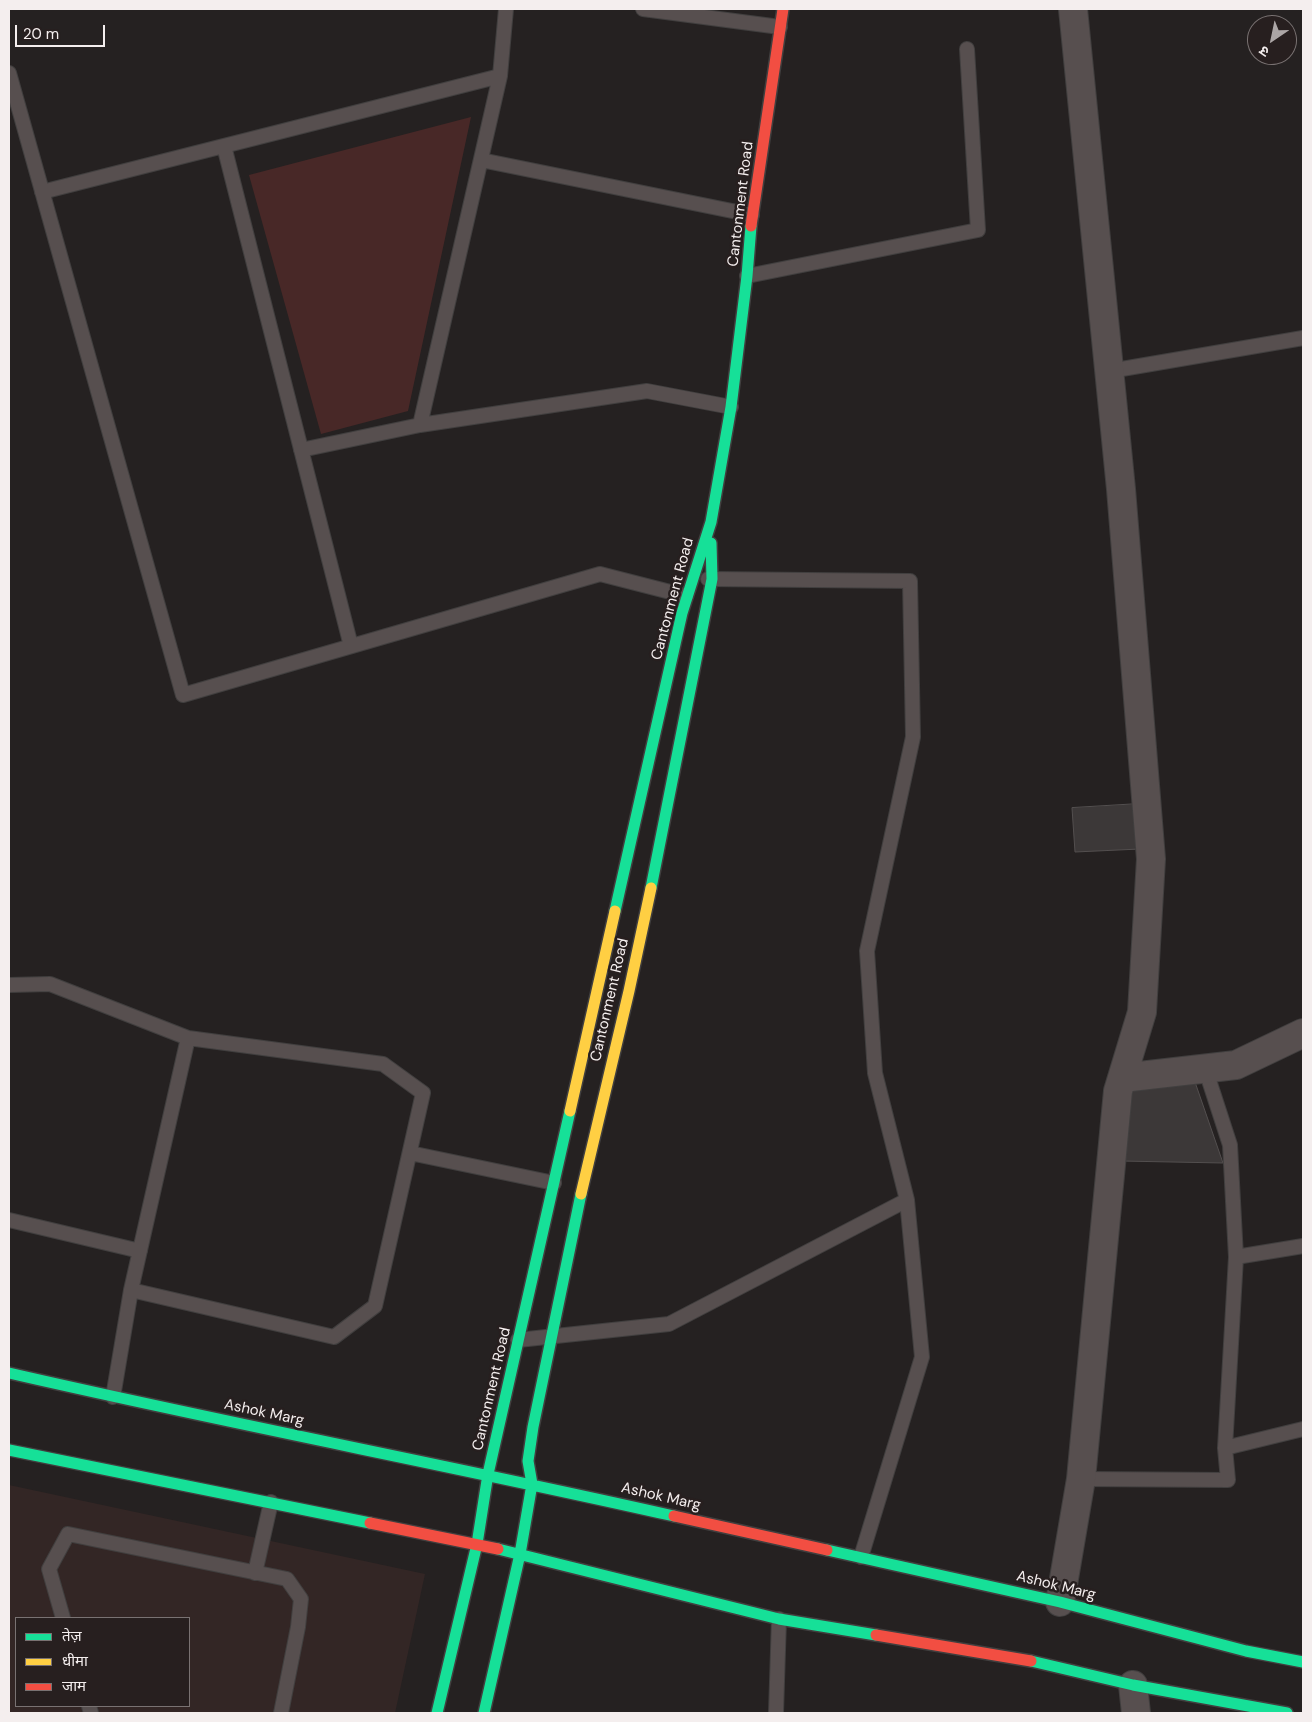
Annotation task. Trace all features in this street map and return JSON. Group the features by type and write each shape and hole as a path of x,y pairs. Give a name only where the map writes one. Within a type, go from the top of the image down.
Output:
{"street":[{"name":"Cantonment Road","path":"477,1544 488,1474 686,596 710,522 731,407 747,276 752,215 783,9"},
{"path":"1060,1602 1081,1479 1118,1090 1142,1012 1151,859 1122,499 1073,9"},
{"name":"Cantonment Road","path":"484,1713 520,1554 532,1484 528,1461 533,1427 583,1186 629,992 675,772 712,579 710,522"},
{"path":"1122,1078 1236,1065 1303,1033"},
{"name":"Ashok Marg","path":"9,1373 113,1397 488,1474 861,1557 1060,1602 1246,1650 1303,1662"},
{"path":"9,1450 477,1544 780,1619 1024,1658 1133,1685 1265,1711 1287,1713"},
{"path":"437,1713 477,1544"},
{"path":"1133,1685 1136,1713"}],"lane":[{"path":"420,425 500,76 506,9"},
{"path":"643,9 780,27"},
{"path":"747,276 978,230 967,49"},
{"path":"9,73 183,695 600,574 686,596"},
{"path":"42,192 500,76"},
{"path":"224,146 351,646"},
{"path":"481,160 752,215"},
{"path":"1110,371 1303,338"},
{"path":"301,450 420,425 647,391 731,407"},
{"path":"692,578 910,581 913,737 867,951 875,1073 907,1200 922,1357 861,1557"},
{"path":"9,984 50,984 188,1038 383,1064 423,1093 375,1306 334,1337 131,1290"},
{"path":"113,1397 131,1290 188,1038"},
{"path":"1081,1479 1228,1480 1225,1448 1236,1257 1230,1145 1205,1068"},
{"path":"410,1153 554,1183"},
{"path":"518,1340 552,1338 669,1324 907,1200"},
{"path":"9,1220 140,1251"},
{"path":"1236,1257 1303,1246"},
{"path":"1225,1448 1303,1429"},
{"path":"255,1573 271,1502"},
{"path":"63,1617 49,1569 68,1534 287,1579 301,1599 298,1627 281,1713"},
{"path":"776,1713 780,1619"}],"shaded area":[{"path":"471,117 408,411 321,434 249,175"},
{"path":"9,1485 425,1574 395,1713 9,1713"}],"building":[{"path":"1138,804 1140,849 1075,852 1072,808"},
{"path":"1195,1082 1223,1163 1121,1161 1125,1090"}],"traffic: fast":[{"path":"615,911 682,613 711,522 731,407 747,276 751,226"},
{"path":"651,888 712,579 711,543"},
{"path":"437,1713 477,1544 488,1474 570,1111"},
{"path":"484,1713 520,1554 532,1484 528,1461 533,1427 581,1194"},
{"path":"9,1373 674,1516"},
{"path":"9,1450 370,1523"},
{"path":"498,1549 779,1619 876,1635"},
{"path":"827,1550 1060,1602 1246,1651 1303,1662"},
{"path":"1031,1661 1133,1685 1287,1713"}],"traffic: slow":[{"path":"581,1194 629,991 651,888"},
{"path":"570,1111 615,911"}],"traffic: jam":[{"path":"751,226 783,9"},
{"path":"674,1516 827,1550"},
{"path":"370,1523 498,1549"},
{"path":"876,1635 1031,1661"}]}
